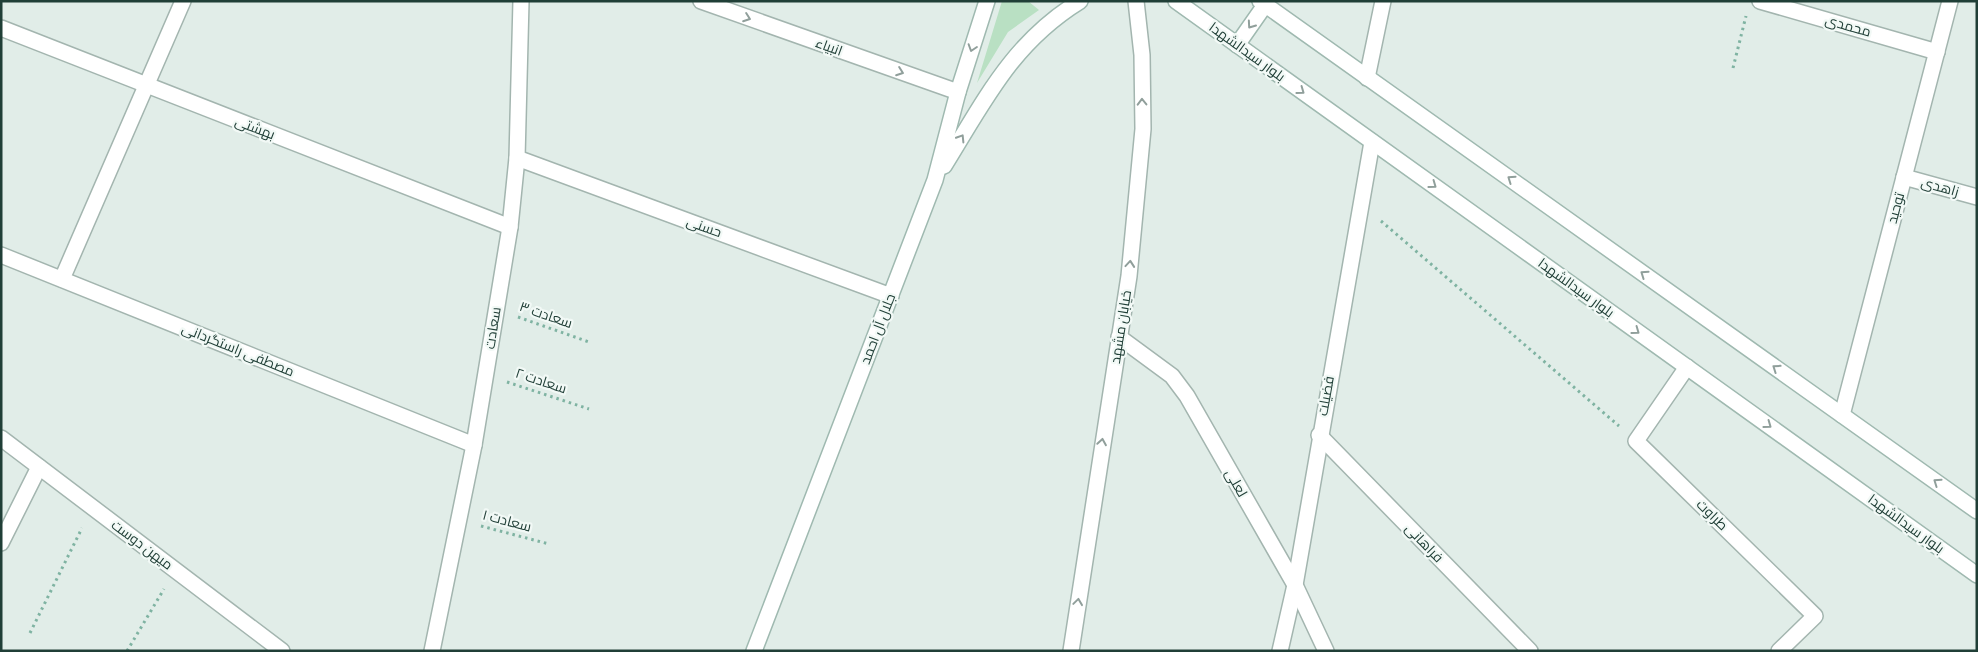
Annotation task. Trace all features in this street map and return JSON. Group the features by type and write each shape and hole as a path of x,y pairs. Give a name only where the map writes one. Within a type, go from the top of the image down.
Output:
{"street":[{"path":"62,279 183,1"},
{"name":"انبیاء","path":"701,1 958,92"},
{"name":"جلال آل احمد","path":"754,651 935,180 958,92 987,1"},
{"path":"935,180 996,82 1027,42 1056,16 1080,1"},
{"name":"خیابان مشهد","path":"1071,651 1129,276 1143,129 1142,55 1136,1"},
{"name":"بلوار سیدالشهدا","path":"1176,1 1977,574"},
{"path":"1367,78 1383,1"},
{"name":"محمدی","path":"1760,1 1937,52"},
{"name":"توحید","path":"1842,415 1950,1"},
{"name":"سعادت","path":"432,651 474,445 510,227 517,158 520,2"},
{"path":"1237,45 1263,3 1977,511"},
{"name":"بهشتی","path":"1,28 510,227"},
{"name":"فضیلت","path":"1280,651 1295,585 1319,435 1372,142"},
{"name":"حسنی","path":"517,158 890,296"},
{"name":"زاهدی","path":"1904,177 1977,197"},
{"name":"مصطفی راستگردانی","path":"1,255 474,445"},
{"name":"لعلی","path":"1119,337 1172,376 1187,396 1295,585 1326,651"},
{"path":"1636,441 1687,367"},
{"name":"فراهانی","path":"1319,435 1530,651"},
{"name":"میهن دوست","path":"1,438 175,570 267,646 282,651"},
{"name":"طراوت","path":"1636,441 1815,616 1778,651"},
{"path":"1,543 39,466"}],"path":[{"path":"1733,68 1747,11"},
{"path":"1360,203 1636,441"},
{"name":"سعادت ۳","path":"496,309 589,342"},
{"name":"سعادت ۲","path":"485,374 590,409"},
{"path":"30,633 92,507"},
{"name":"سعادت ۱","path":"459,520 549,544"},
{"path":"127,651 175,570"}],"green space":[{"path":"1002,1 1028,1 1039,10 1008,32 977,83"}]}
